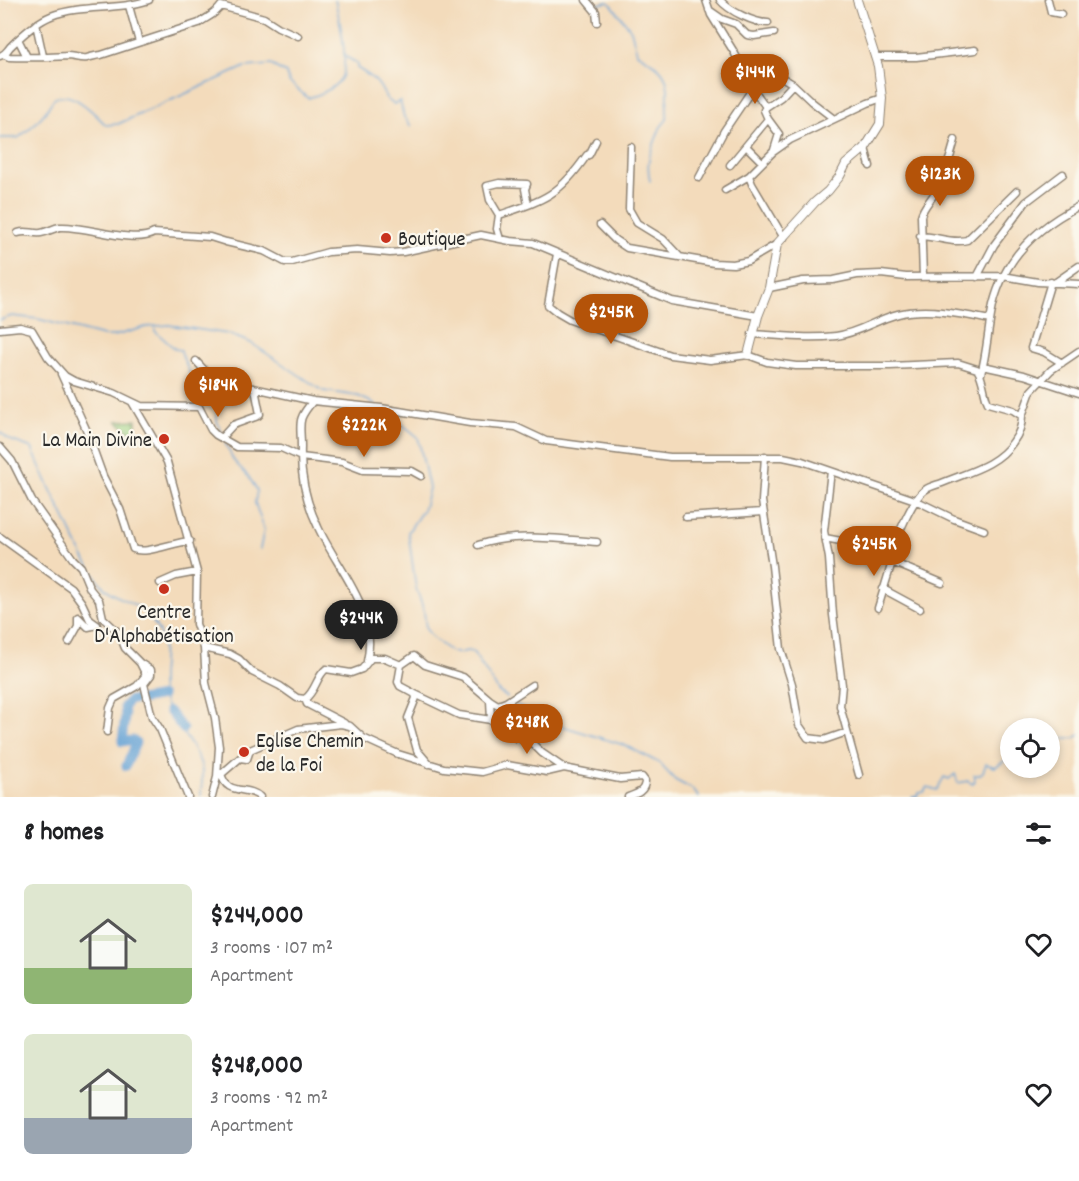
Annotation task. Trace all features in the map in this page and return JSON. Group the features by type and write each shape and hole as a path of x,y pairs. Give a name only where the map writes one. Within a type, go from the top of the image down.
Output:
{"street":[{"path":"93,0 96,8"},
{"path":"149,0 129,6 59,13 36,24 3,55 34,58 43,56 86,58 107,53 199,24 205,18 216,14 220,3 264,18 298,36"},
{"path":"586,0 596,12 597,22"},
{"path":"706,0 709,10 751,86 766,107"},
{"path":"720,0 726,7 757,23 768,23"},
{"path":"600,225 627,248 714,263 748,261 777,244 828,191 846,164 865,148 880,124 882,98 875,57 857,0"},
{"path":"1048,0 1051,12 1061,14"},
{"path":"129,6 139,42"},
{"path":"709,10 722,19 736,24 747,34 754,36 774,33"},
{"path":"36,24 43,56"},
{"path":"19,41 27,57"},
{"path":"875,57 916,57 975,50"},
{"path":"783,78 834,119"},
{"path":"773,152 778,134 764,110 793,84"},
{"path":"699,178 724,131 751,91 751,86"},
{"path":"725,190 749,176 773,152 790,140 882,98"},
{"path":"730,165 768,119"},
{"path":"923,277 920,236 922,210 943,179 955,140"},
{"path":"499,215 542,200 566,182 576,173 596,141"},
{"path":"746,146 762,162"},
{"path":"631,147 629,209 638,223 663,239 679,256"},
{"path":"865,148 870,166"},
{"path":"977,277 994,245 1026,202 1063,174"},
{"path":"749,176 784,237"},
{"path":"500,239 497,229 499,215 490,200 487,186 499,183 527,184 525,189 528,205"},
{"path":"920,236 939,237 958,242 967,240 1017,191"},
{"path":"981,374 993,305 1009,264 1058,216 1079,206"},
{"path":"18,233 24,231 40,234 60,227 134,238 146,238 153,233 210,237 264,251 292,262 328,252 357,250 390,253 481,235 510,242 533,243 672,301 758,316"},
{"path":"748,356 752,334 769,288 777,244"},
{"path":"557,254 548,305 570,320 670,355 710,360 748,356 767,362 796,366 958,363 977,369 981,374 988,403 1012,410 1022,416"},
{"path":"1062,363 1056,358 1031,348 1054,283 1079,266"},
{"path":"769,288 803,281 833,280 857,275 1003,276 1079,284"},
{"path":"752,334 837,336 859,330 896,314 912,312 934,312 990,320"},
{"path":"0,329 21,327 32,330 48,357 74,381 114,393 147,407 199,407 211,430 223,435 237,447 281,448 301,457 342,462 363,470 412,471 421,476"},
{"path":"878,608 894,551 915,500 925,490 978,470 995,461 1017,437 1031,391 1041,380 1079,351"},
{"path":"196,361 208,374 222,381 255,389 314,401 381,408 470,423 516,427 546,441 670,457 765,456 802,461 915,500 946,516 984,531"},
{"path":"983,366 1041,380 1079,393"},
{"path":"59,369 86,429 103,476 120,509 133,549 144,551 190,541"},
{"path":"223,435 236,424 260,414 255,389"},
{"path":"314,401 301,417 303,483 313,514 328,547 352,586 362,608 370,649 367,662"},
{"path":"131,402 167,462 197,572 196,624 204,648 206,683 218,731 219,775 212,797"},
{"path":"0,447 12,461 32,501 81,567 90,589 99,600 102,618 119,633 125,648 140,663 146,678 145,690 152,717 160,729 188,797"},
{"path":"765,456 763,512 772,566 781,649 792,684 799,725 808,738 825,740 848,732"},
{"path":"831,471 824,531 843,685 840,706 859,775"},
{"path":"686,517 763,512"},
{"path":"478,545 524,536 597,542"},
{"path":"0,537 71,588 82,603 90,620 97,625 88,627 78,617 78,626 69,642"},
{"path":"825,538 894,551"},
{"path":"892,562 942,583"},
{"path":"160,583 176,576 197,572"},
{"path":"883,589 920,609"},
{"path":"204,648 239,659 252,672 280,686 297,698 305,699 313,693 322,671 326,669 351,672 362,669 371,658 385,658 401,665"},
{"path":"532,685 498,705 463,677 425,665 414,656 401,665 398,682 400,686 459,715 491,720 516,738 530,741 542,753 564,768 620,779 642,777 645,781 643,789 628,797"},
{"path":"107,732 110,708 114,699 146,678"},
{"path":"415,694 416,698 408,718 417,750 430,764"},
{"path":"305,699 307,704 350,726 363,738 398,754 430,764 482,772 507,765 547,772 564,768"},
{"path":"490,700 491,720"},
{"path":"219,775 240,758 248,759 250,750 270,743 292,730 326,725 350,726"},
{"path":"219,775 227,786 235,790 254,793 260,797"}],"green space":[{"path":"136,420 136,438 117,421"}],"waterway":[{"path":"0,138 18,138 40,118 54,99 60,96 67,96 82,103 106,125 118,124 245,67 271,65 286,73 289,82 308,98 321,94 337,84 343,73 343,41 335,0"},
{"path":"594,5 608,2 612,5 631,30 637,53 653,63 666,79 668,86 667,119 660,129 650,155 648,166 650,181"},
{"path":"344,56 357,63 357,68 376,82 390,102 394,104 400,101 404,117 411,126"},
{"path":"0,320 12,316 38,319 103,336 114,336 146,327 169,325 228,334 251,343 323,391 358,396 375,404"},
{"path":"155,328 155,331 175,349 181,350 195,388 201,393 221,398 222,404 217,410 217,421 222,433"},
{"path":"387,412 418,437 429,488 424,508 408,532 416,588 424,611 426,629 432,637 451,652 473,652 499,692 507,697"},
{"path":"0,432 10,440 32,448 77,545 97,579 114,595 140,608 157,629 162,647 161,684 164,702 201,765 201,797"},
{"path":"225,443 234,461 257,490 255,503 264,529 260,549"},
{"path":"126,766 136,743 133,740 122,742 124,706 130,700 162,696"},
{"path":"511,700 536,718 624,745 642,754 659,763 675,780 692,789 699,797"},
{"path":"169,711 183,729"},
{"path":"1060,740 1075,738 1079,735"},
{"path":"912,797 924,792 927,787 937,790 944,777 949,779 955,774 958,783 968,781 972,784 975,781 974,775 983,772 986,764 995,767 1000,764"}],"place":[{"name":"Boutique","path":"386,238"},
{"name":"La Main Divine","path":"164,439"},
{"name":"Centre D'Alphabétisation","path":"164,589"},
{"name":"Eglise Chemin de la Foi","path":"244,752"}]}
